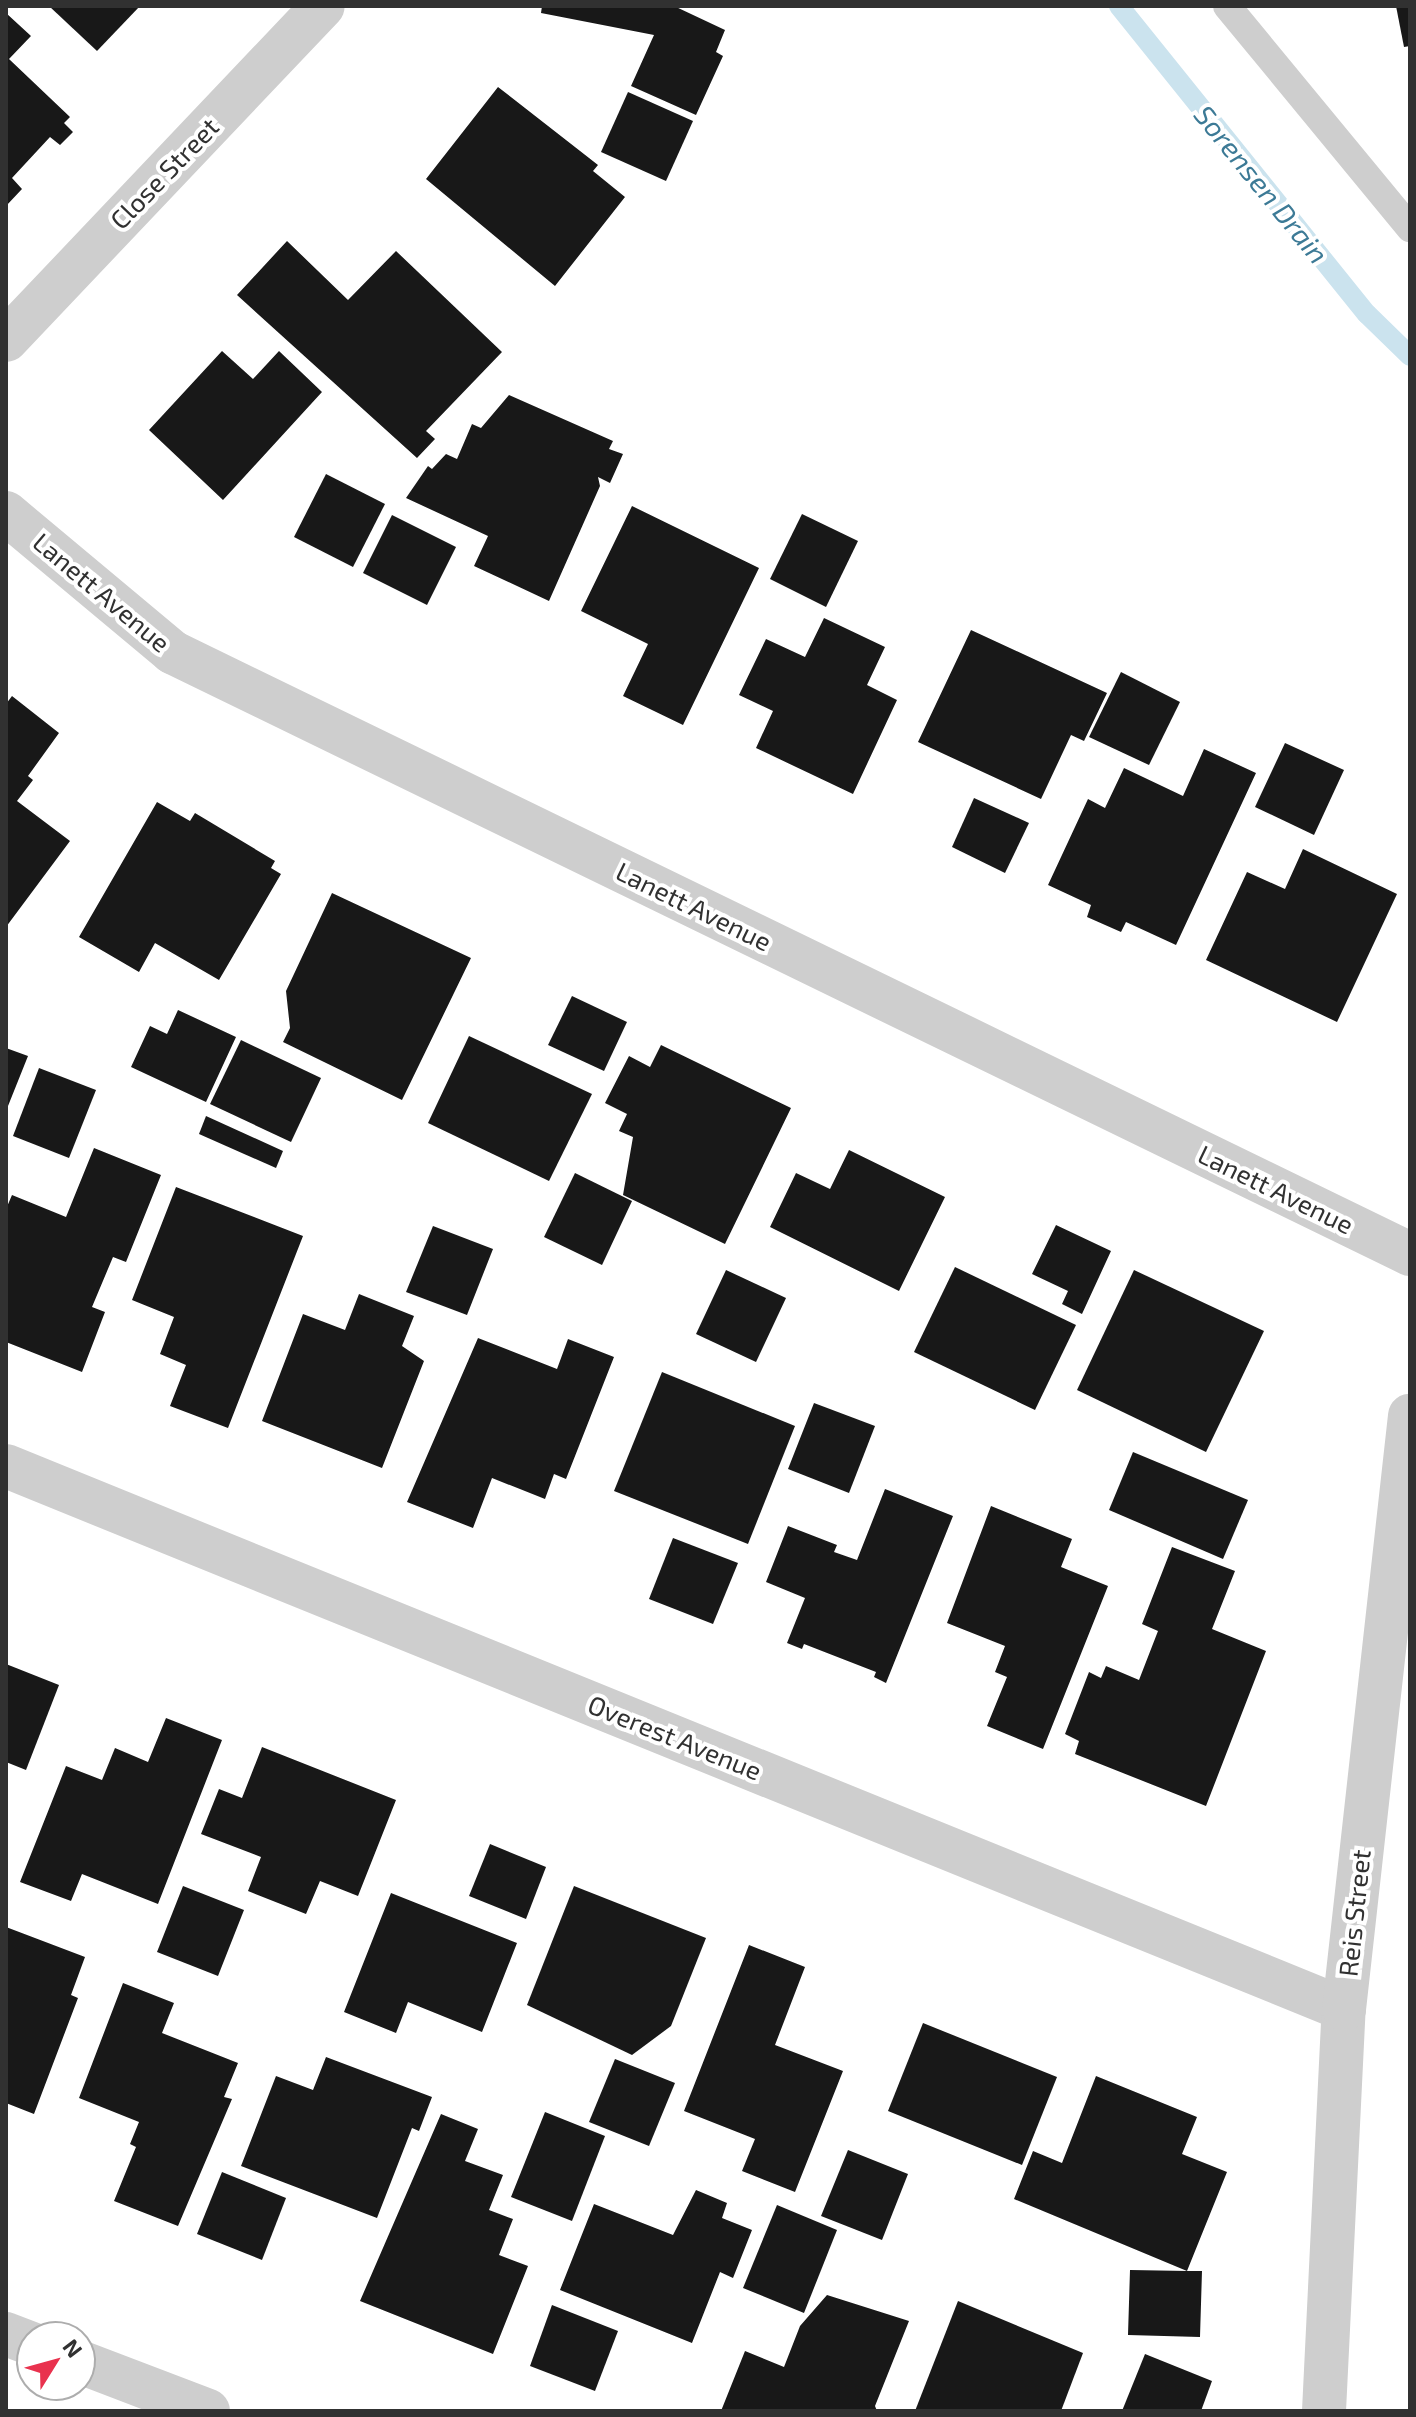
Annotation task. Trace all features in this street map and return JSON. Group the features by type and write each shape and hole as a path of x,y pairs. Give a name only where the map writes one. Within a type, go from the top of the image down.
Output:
{"street":[{"name":"Close Street","path":"6,340 323,6"},
{"name":"Lanett Avenue","path":"6,513 172,652 1410,1254"},
{"name":"Reis Street","path":"1324,2411 1344,2009 1410,1416"},
{"name":"Overest Avenue","path":"6,1466 1344,2009"},
{"path":"96,2368 208,2411"}],"lane":[{"path":"1227,6 1410,228"}],"building":[{"path":"49,6 140,6 97,51"},
{"path":"542,6 674,6 725,30 716,52 723,56 696,115 631,86 654,35 541,13"},
{"path":"1396,6 1410,6 1410,46 1404,47"},
{"path":"6,13 31,36 9,59 70,117 64,123 73,132 60,145 50,137 12,178 22,189 6,206"},
{"path":"498,87 598,165 593,171 625,197 555,286 426,179"},
{"path":"628,92 693,121 666,181 601,152"},
{"path":"287,241 348,300 396,251 502,352 426,431 435,439 417,458 237,295"},
{"path":"222,351 253,379 279,351 322,392 223,500 149,430"},
{"path":"509,395 613,441 609,449 623,454 610,483 598,477 600,486 549,601 474,566 488,536 406,498 428,466 432,469 446,454 457,459 472,424 481,428"},
{"path":"326,474 385,504 353,567 294,537"},
{"path":"632,506 759,568 683,725 623,696 648,644 581,611"},
{"path":"802,514 858,541 826,607 770,579"},
{"path":"392,515 456,547 427,605 363,573"},
{"path":"824,618 885,647 867,685 897,700 853,794 756,748 773,711 739,695 766,639 805,657"},
{"path":"971,630 1107,693 1084,741 1071,735 1041,799 918,742"},
{"path":"1121,672 1180,702 1149,765 1089,737"},
{"path":"12,696 59,733 28,776 33,780 17,801 70,841 6,927 6,704"},
{"path":"1285,743 1344,770 1314,835 1255,807"},
{"path":"1204,749 1256,773 1176,945 1126,922 1121,932 1087,917 1091,905 1048,885 1088,799 1105,808 1124,768 1183,796"},
{"path":"974,798 1029,823 1005,873 952,847"},
{"path":"157,802 190,821 195,813 275,861 271,868 281,874 219,980 155,943 139,972 79,937"},
{"path":"1303,849 1397,894 1337,1022 1206,960 1247,872 1285,889"},
{"path":"332,893 471,958 402,1100 283,1042 290,1028 286,991"},
{"path":"572,996 627,1022 604,1071 548,1045"},
{"path":"178,1010 236,1037 206,1102 131,1067 150,1026 167,1034"},
{"path":"469,1036 592,1094 549,1181 428,1123"},
{"path":"241,1040 321,1078 291,1142 210,1104"},
{"path":"661,1045 791,1108 725,1244 623,1195 633,1137 619,1131 627,1114 605,1103 629,1056 650,1067"},
{"path":"6,1048 28,1056 6,1111"},
{"path":"39,1068 96,1090 69,1158 13,1136"},
{"path":"206,1116 283,1151 276,1168 199,1134"},
{"path":"94,1148 161,1175 126,1262 113,1257 92,1307 105,1312 82,1372 6,1342 6,1209 12,1195 66,1217"},
{"path":"849,1150 945,1197 899,1291 770,1227 796,1173 830,1189"},
{"path":"575,1173 632,1201 602,1265 544,1237"},
{"path":"176,1187 303,1236 228,1428 170,1406 186,1365 160,1354 174,1317 132,1300"},
{"path":"1056,1225 1111,1251 1082,1314 1062,1304 1068,1291 1032,1274"},
{"path":"433,1226 493,1249 467,1315 406,1292"},
{"path":"955,1267 1076,1325 1035,1410 914,1352"},
{"path":"726,1270 786,1298 756,1362 696,1334"},
{"path":"1134,1270 1264,1331 1206,1452 1077,1390"},
{"path":"359,1294 414,1316 402,1346 424,1361 382,1468 262,1421 303,1314 345,1330"},
{"path":"478,1338 557,1369 568,1339 614,1357 566,1479 554,1474 545,1499 492,1478 473,1528 407,1502"},
{"path":"662,1372 795,1426 748,1544 614,1491"},
{"path":"814,1403 875,1426 849,1493 788,1469"},
{"path":"1133,1452 1248,1500 1223,1559 1109,1510"},
{"path":"885,1489 953,1516 886,1683 874,1677 876,1672 804,1644 802,1649 787,1643 805,1598 766,1582 788,1526 837,1545 834,1552 857,1560"},
{"path":"991,1506 1072,1539 1061,1567 1108,1586 1043,1749 987,1726 1007,1677 995,1672 1005,1646 947,1623"},
{"path":"673,1538 738,1563 713,1624 649,1599"},
{"path":"1172,1547 1235,1571 1212,1629 1266,1651 1206,1806 1075,1754 1079,1741 1065,1734 1089,1672 1101,1678 1106,1666 1139,1680 1158,1631 1142,1624"},
{"path":"6,1664 59,1685 26,1770 6,1762"},
{"path":"166,1718 222,1740 158,1904 82,1874 71,1901 20,1882 66,1766 102,1780 115,1748 148,1762"},
{"path":"262,1747 396,1800 358,1896 320,1881 306,1914 248,1891 261,1857 201,1834 219,1789 242,1798"},
{"path":"490,1844 546,1867 526,1919 469,1896"},
{"path":"183,1886 244,1910 218,1976 157,1952"},
{"path":"574,1886 706,1938 671,2026 632,2055 527,2005"},
{"path":"391,1893 517,1943 482,2032 408,2002 396,2033 344,2012"},
{"path":"6,1927 85,1957 71,1995 78,1998 34,2114 6,2103"},
{"path":"749,1945 805,1967 775,2045 843,2071 795,2192 742,2171 755,2139 684,2111"},
{"path":"123,1983 174,2003 162,2033 238,2063 224,2097 232,2099 178,2226 114,2201 136,2147 130,2144 139,2122 79,2098"},
{"path":"923,2023 1057,2077 1022,2165 888,2111"},
{"path":"326,2057 432,2097 419,2131 412,2128 377,2218 241,2166 276,2076 313,2090"},
{"path":"615,2059 675,2083 649,2146 589,2122"},
{"path":"1096,2076 1197,2117 1182,2154 1227,2172 1187,2271 1014,2199 1033,2151 1062,2163"},
{"path":"545,2112 605,2136 572,2221 511,2197"},
{"path":"441,2114 478,2129 465,2161 503,2175 489,2210 513,2219 499,2255 528,2266 493,2354 360,2301"},
{"path":"848,2150 908,2174 882,2240 821,2216"},
{"path":"222,2172 286,2198 262,2260 197,2234"},
{"path":"696,2190 727,2203 722,2218 752,2230 733,2278 720,2272 692,2343 560,2290 594,2204 673,2235"},
{"path":"777,2205 837,2230 804,2313 743,2288"},
{"path":"1130,2270 1202,2271 1200,2337 1128,2335"},
{"path":"827,2295 909,2321 875,2406 877,2411 721,2411 745,2351 784,2367 800,2326"},
{"path":"958,2301 1083,2353 1061,2411 915,2411"},
{"path":"552,2305 618,2331 595,2391 530,2366"},
{"path":"1145,2354 1212,2381 1201,2411 1122,2411"}],"waterway":[{"name":"Sorensen Drain","path":"1119,6 1367,314 1410,356"}]}
